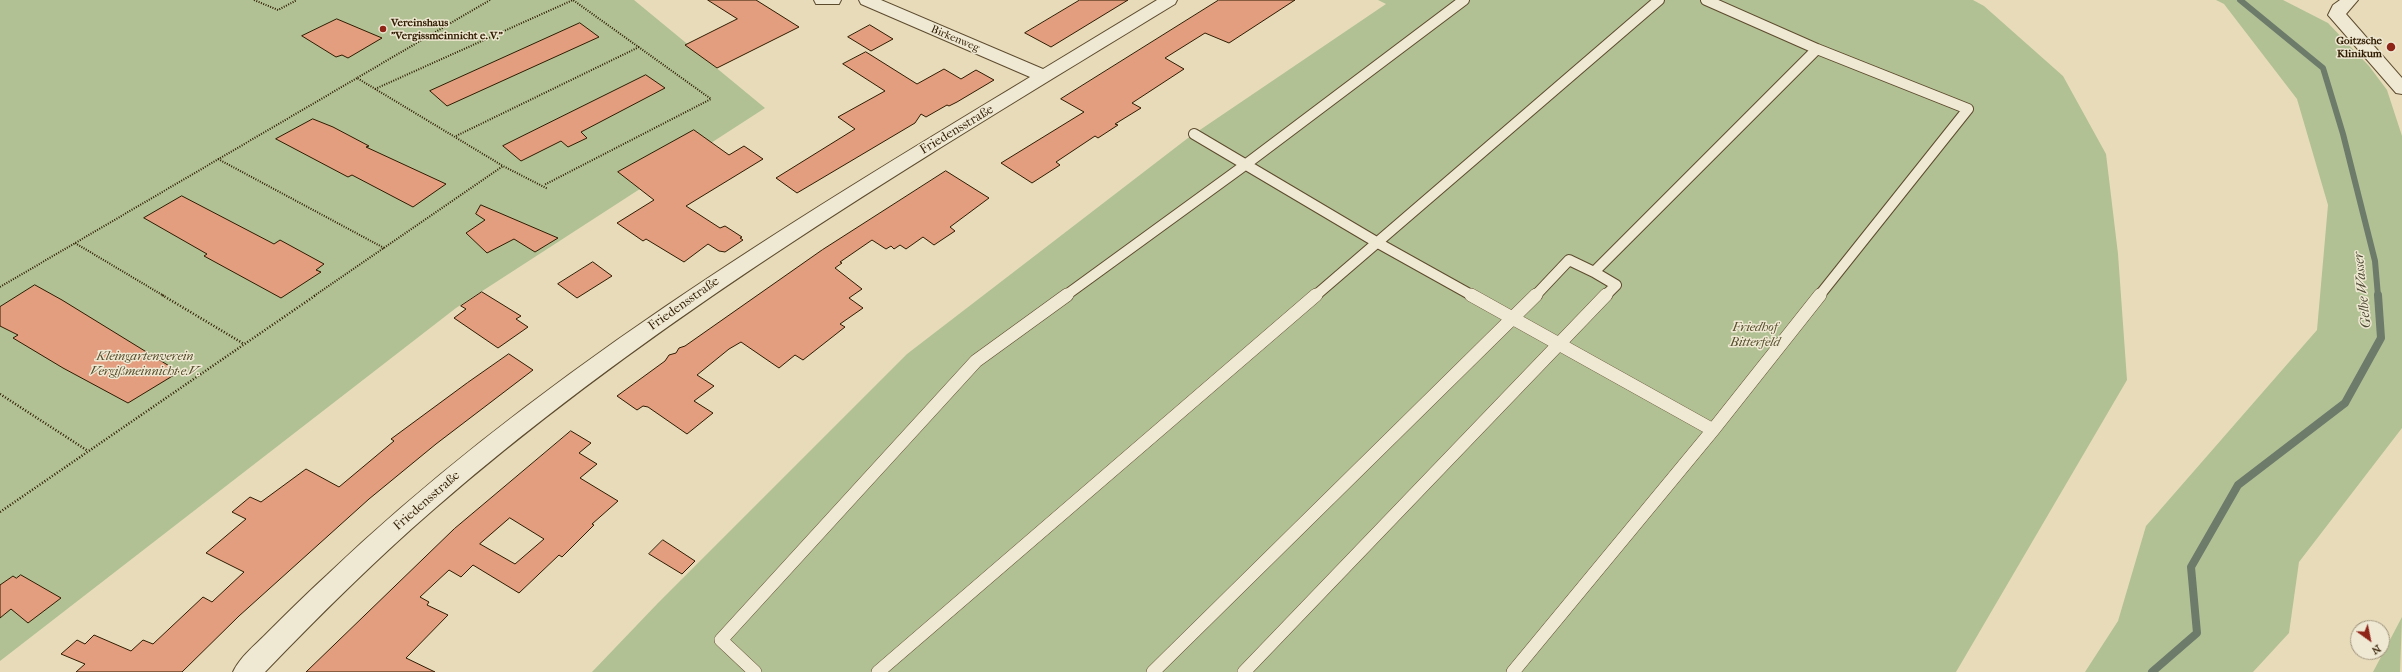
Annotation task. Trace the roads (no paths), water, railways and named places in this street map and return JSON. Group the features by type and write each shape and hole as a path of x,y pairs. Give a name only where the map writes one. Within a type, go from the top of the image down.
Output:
{"street":[{"path":"822,0 833,0"},
{"name":"Birkenweg","path":"867,0 1044,76"},
{"name":"Friedensstraße","path":"247,672 310,606 379,541 451,480 571,386 700,293 758,254 859,189 1169,0"},
{"path":"2350,0 2339,10 2337,15 2402,90"}],"lane":[{"path":"755,672 721,640 976,360 1245,165 1464,0"},
{"path":"1513,672 1713,430 1968,109 1817,49 1706,0"},
{"path":"878,672 1378,243 1652,1"},
{"path":"1594,272 1817,49"},
{"path":"1194,134 1378,243 1713,430"},
{"path":"1152,672 1514,319 1569,260 1616,285 1244,672"}],"waterway":[{"name":"Gelbe Wasser","path":"2240,0 2323,68 2343,134 2375,261 2378,296"},
{"name":"Gelbe Wasser","path":"2152,672 2197,633 2191,567 2238,485 2345,403 2381,338 2378,295"}],"place":[{"name":"Vereinshaus \"Vergissmeinnicht e. V.\"","path":"383,29"},
{"name":"Goitzsche Klinikum","path":"2391,47"}],"park label":[{"name":"Friedhof Bitterfeld","path":"1755,336"},
{"name":"Kleingartenverein Vergißmeinnicht e.V.","path":"145,364"}]}
